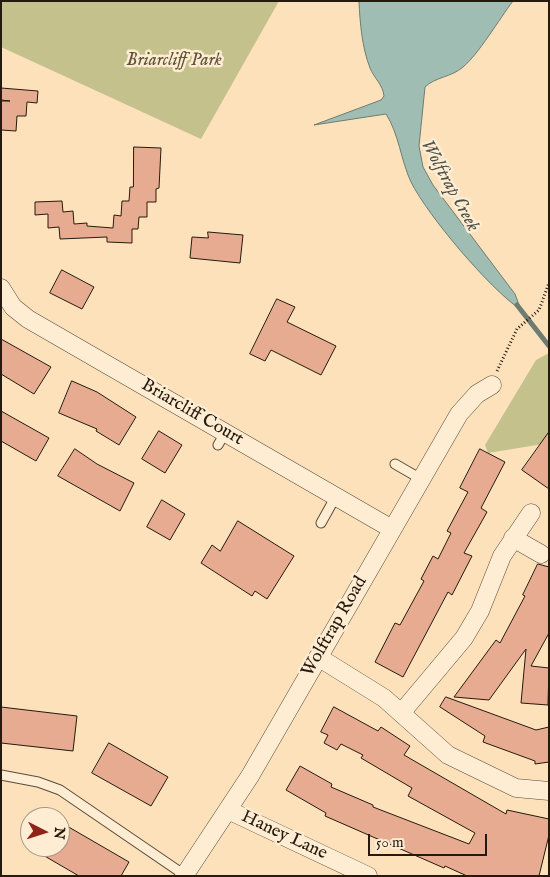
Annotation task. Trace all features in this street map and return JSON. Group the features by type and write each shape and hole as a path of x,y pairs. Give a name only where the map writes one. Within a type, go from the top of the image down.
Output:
{"street":[{"name":"Briarcliff Court","path":"1,288 13,306 28,319 222,439 336,496 392,528"},
{"name":"Wolftrap Road","path":"185,876 228,810 464,407 476,394 492,385"},
{"path":"402,712 464,638 480,611 502,556 531,513"},
{"path":"513,538 541,554"},
{"path":"318,657 384,698 402,712 429,740 448,755 516,788 549,791"},
{"name":"Haney Lane","path":"228,810 368,876"}],"lane":[{"path":"395,464 422,479"},
{"path":"321,523 336,496"},
{"path":"1,775 38,782 60,790 185,876"}],"path":[{"path":"492,385 504,354 517,329 539,310 549,283"}],"green space":[{"name":"Briarcliff Park","path":"1,1 279,1 201,139 1,47"},
{"path":"549,353 549,448 543,444 488,453 485,445 536,360"}],"water":[{"path":"359,1 513,1 469,61 454,73 425,87 419,146 423,167 433,185 515,294 521,310 493,286 460,250 419,196 411,182 394,130 386,114 314,125 381,100 384,96 382,88 370,68 365,52"}],"building":[{"path":"1,88 38,91 37,103 27,102 26,116 17,116 16,131 1,130 1,101 10,101 1,100"},
{"path":"134,147 161,148 159,188 156,189 156,202 147,202 147,217 139,217 138,229 132,229 132,243 107,242 107,237 60,239 59,227 48,228 48,214 35,215 35,202 62,201 63,212 73,211 74,224 87,223 87,226 113,228 114,215 121,216 122,201 129,201 130,187 133,187"},
{"path":"208,232 243,235 240,263 190,258 192,237 208,238"},
{"path":"62,270 94,287 82,309 50,293"},
{"path":"277,299 295,307 287,322 336,346 321,375 271,350 265,361 250,354"},
{"path":"1,339 51,367 34,394 1,374"},
{"path":"72,381 97,392 136,417 119,445 96,431 97,429 59,413"},
{"path":"1,411 49,438 36,461 1,441"},
{"path":"159,431 182,445 165,473 142,459"},
{"path":"549,432 549,489 522,470"},
{"path":"75,449 97,464 134,483 120,511 58,476"},
{"path":"480,449 505,462 481,508 487,512 464,553 472,556 452,595 448,592 403,677 375,662 395,623 400,625 424,581 421,579 433,556 438,559 451,533 447,531 468,492 460,488"},
{"path":"162,500 185,514 170,540 147,527"},
{"path":"238,521 294,556 267,599 255,591 252,596 201,563 212,545 220,551"},
{"path":"538,564 549,567 549,633 531,666 549,668 548,705 521,703 526,649 489,700 454,697 496,640 500,643 525,596 523,595"},
{"path":"446,697 536,730 549,727 549,762 535,764 535,761 483,742 485,736 440,707"},
{"path":"1,707 77,716 73,751 1,743"},
{"path":"334,707 378,731 381,727 410,746 404,755 506,814 507,810 549,819 549,835 539,876 467,876 445,866 444,868 325,816 326,813 286,790 300,766 332,784 331,787 373,805 373,807 469,844 475,833 408,796 412,788 361,758 363,755 341,744 337,750 324,743 328,735 321,732"},
{"path":"109,743 168,777 151,806 92,773"},
{"path":"70,828 129,862 121,876 79,876 46,857 70,857"}],"waterway":[{"path":"517,305 549,346"}],"water label":[{"name":"Wolftrap Creek","path":"449,186"}]}
